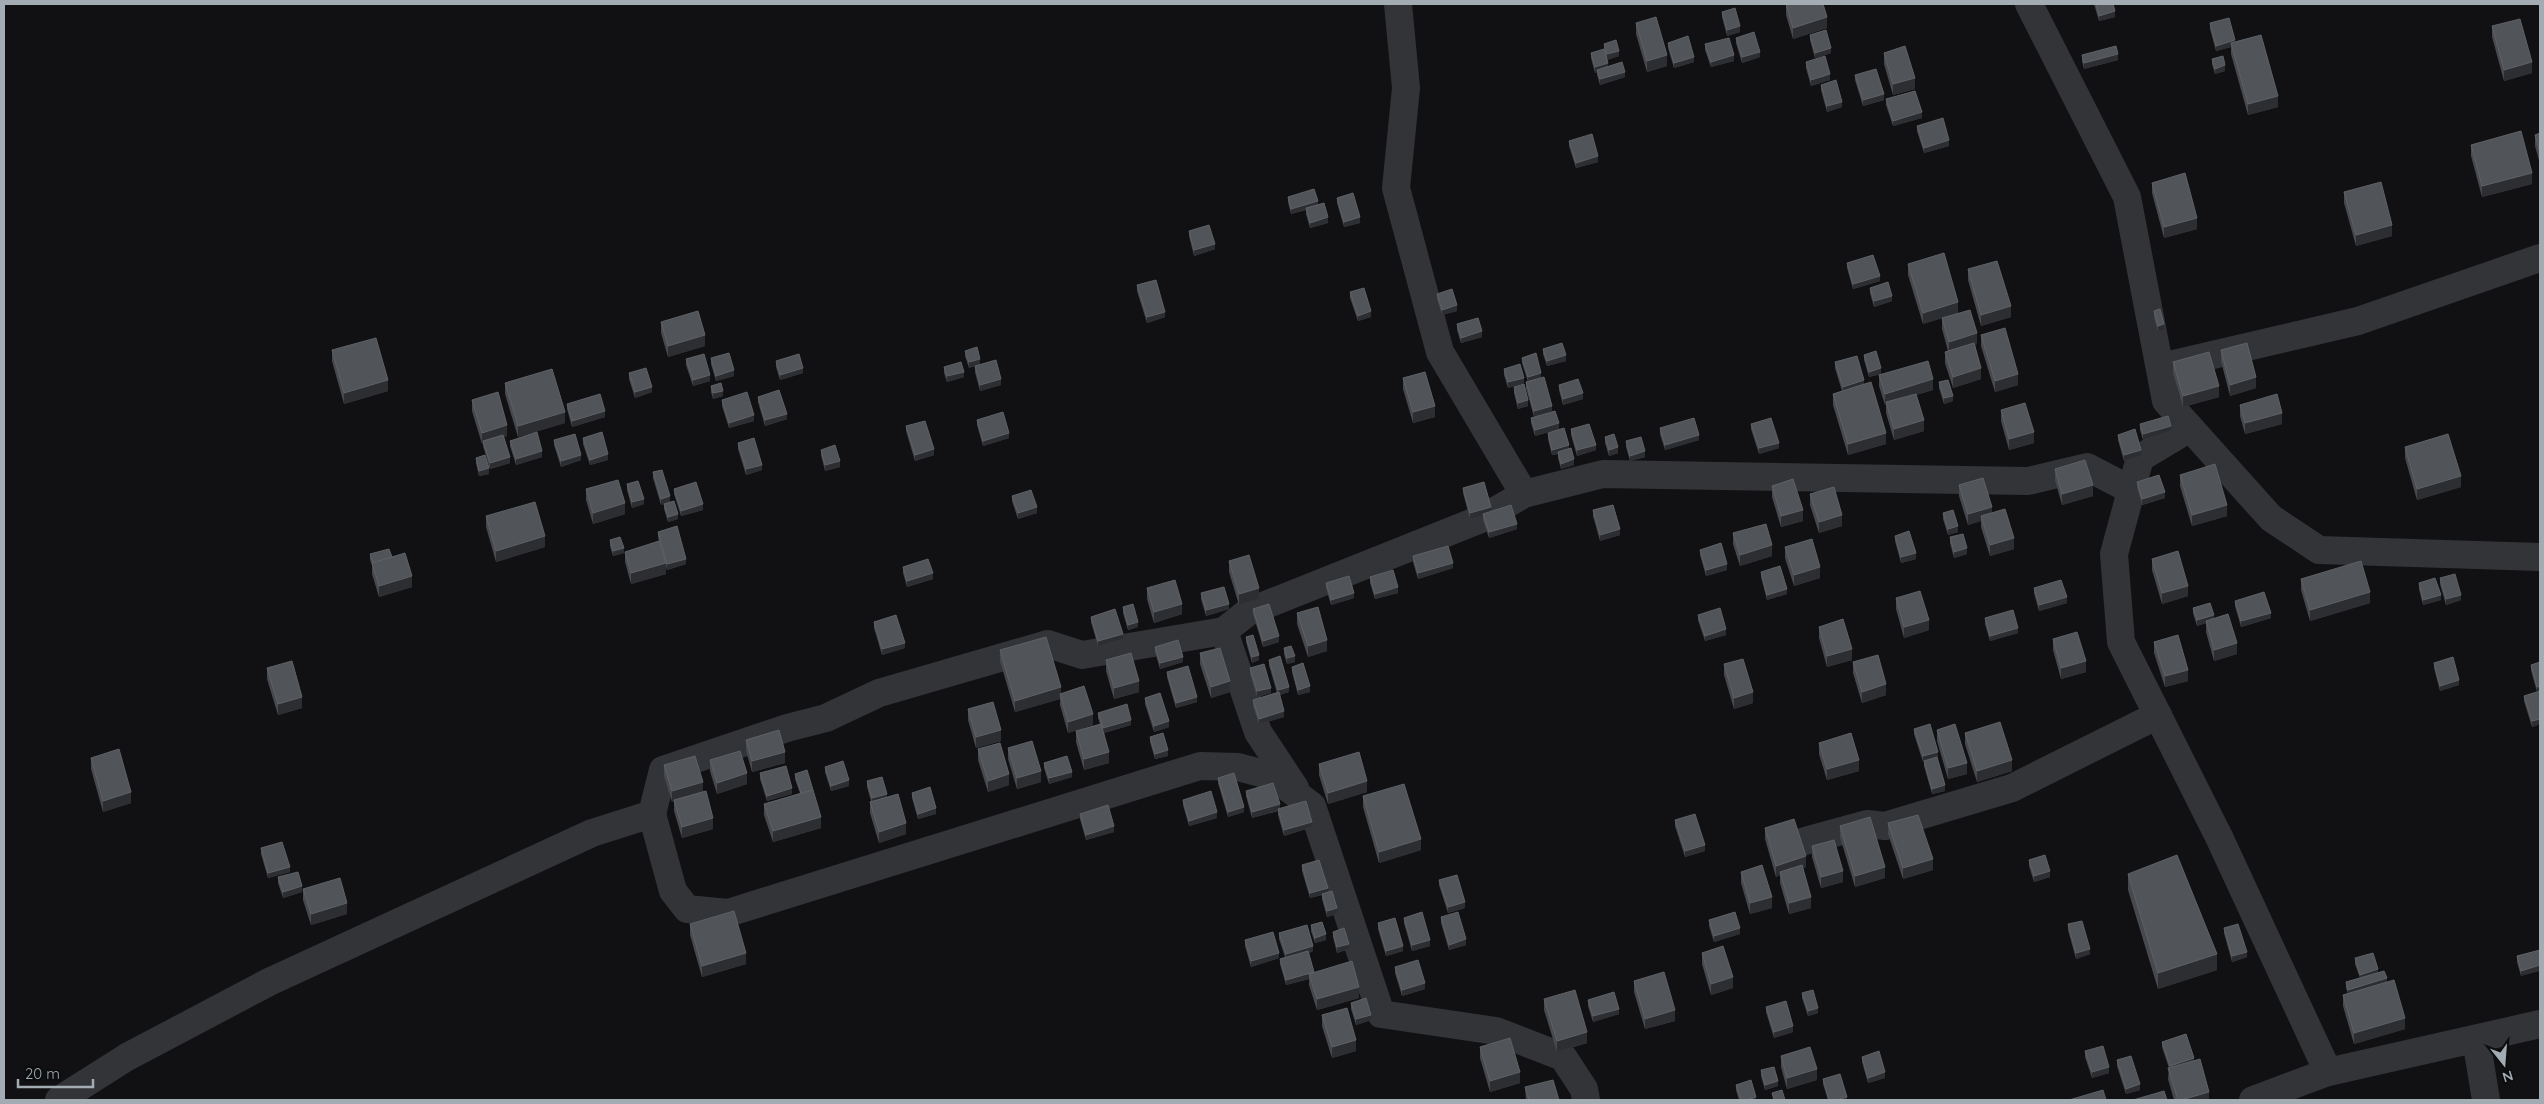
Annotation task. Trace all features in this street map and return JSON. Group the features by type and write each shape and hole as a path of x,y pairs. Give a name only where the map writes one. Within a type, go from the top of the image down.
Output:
{"street":[{"path":"1398,4 1406,88 1396,188 1440,352 1524,494"},
{"path":"2028,4 2127,197 2166,401 2271,518 2318,550 2540,557"},
{"path":"2161,367 2358,321 2540,258"},
{"path":"2190,428 2140,458 2114,554 2121,642 2219,837 2328,1072"},
{"path":"1586,1100 1584,1089 1563,1057 1496,1031 1381,1014 1312,806 1300,795 1272,776 1238,767 1200,766 728,913 687,909 673,891 652,814 663,770 787,728 826,718 879,693 1048,644 1082,655 1224,631 1248,612 1481,519 1524,494 1603,474 2028,481 2086,467 2132,490"},
{"path":"1224,631 1258,732 1300,795"},
{"path":"1805,841 1867,824 1884,826 2012,788 2158,715"},
{"path":"60,1100 127,1057 269,982 592,833 652,814"},
{"path":"2253,1100 2328,1072 2540,1024"},
{"path":"2476,1039 2486,1100"}],"building":[{"path":"1786,4 1823,4 1827,17 1793,28"},
{"path":"2096,4 2113,4 2115,11 2099,16"},
{"path":"1735,8 1740,26 1727,30 1722,12"},
{"path":"1656,17 1667,55 1647,61 1636,23"},
{"path":"2229,18 2235,40 2216,46 2210,23"},
{"path":"2520,19 2532,62 2504,70 2492,26"},
{"path":"1826,30 1831,48 1815,53 1810,35"},
{"path":"1754,32 1760,52 1742,57 1736,38"},
{"path":"2261,35 2278,96 2248,104 2231,43"},
{"path":"1688,36 1694,57 1674,63 1668,43"},
{"path":"1729,38 1734,55 1711,62 1705,44"},
{"path":"1616,40 1619,51 1607,54 1604,44"},
{"path":"1905,46 1915,78 1893,84 1884,53"},
{"path":"2116,46 2118,54 2084,63 2082,55"},
{"path":"1604,49 1608,63 1595,67 1591,53"},
{"path":"1825,56 1830,74 1811,80 1806,62"},
{"path":"2223,56 2225,65 2215,69 2212,59"},
{"path":"1622,62 1625,72 1600,79 1597,70"},
{"path":"1876,69 1884,94 1863,100 1855,75"},
{"path":"1836,80 1842,102 1827,106 1821,85"},
{"path":"1915,91 1922,112 1893,121 1886,99"},
{"path":"1943,118 1949,140 1924,148 1917,126"},
{"path":"2521,131 2532,173 2482,186 2471,145"},
{"path":"2540,133 2540,153 2535,135"},
{"path":"1592,134 1598,156 1576,163 1569,141"},
{"path":"2185,173 2197,218 2164,227 2152,183"},
{"path":"2381,182 2392,225 2356,235 2344,192"},
{"path":"1314,189 1318,201 1291,209 1288,197"},
{"path":"1353,193 1360,217 1344,222 1337,198"},
{"path":"1324,203 1328,217 1310,223 1306,208"},
{"path":"1209,225 1215,244 1194,250 1189,231"},
{"path":"1944,253 1958,302 1923,313 1908,264"},
{"path":"1873,255 1880,276 1853,284 1847,263"},
{"path":"1997,261 2011,306 1981,315 1968,269"},
{"path":"1156,280 1165,312 1147,317 1137,285"},
{"path":"1888,282 1892,296 1874,301 1870,288"},
{"path":"1364,288 1371,311 1358,316 1350,292"},
{"path":"1452,289 1457,305 1442,310 1437,294"},
{"path":"2160,309 2164,324 2158,326 2154,311"},
{"path":"1970,310 1977,333 1949,342 1942,318"},
{"path":"698,311 705,335 668,346 661,322"},
{"path":"1478,318 1482,331 1461,338 1457,324"},
{"path":"2005,328 2018,374 1995,381 1981,335"},
{"path":"376,338 388,380 344,393 332,350"},
{"path":"1562,343 1566,355 1547,361 1543,349"},
{"path":"1974,343 1981,368 1953,377 1945,352"},
{"path":"2247,343 2256,377 2230,385 2221,350"},
{"path":"977,347 980,359 969,362 965,351"},
{"path":"1876,351 1881,368 1869,372 1864,355"},
{"path":"2209,352 2219,386 2183,396 2173,362"},
{"path":"729,353 734,370 716,376 711,358"},
{"path":"1536,353 1541,373 1528,377 1522,358"},
{"path":"704,354 710,375 693,380 686,359"},
{"path":"799,354 803,368 780,375 776,361"},
{"path":"1857,356 1864,380 1843,387 1835,362"},
{"path":"996,360 1001,379 980,385 975,366"},
{"path":"1928,361 1933,379 1885,394 1879,375"},
{"path":"961,362 964,372 947,376 944,367"},
{"path":"1520,364 1524,378 1508,382 1504,369"},
{"path":"646,368 652,387 635,392 629,373"},
{"path":"552,369 565,412 518,426 505,383"},
{"path":"1425,372 1435,406 1413,412 1403,378"},
{"path":"1544,377 1552,406 1534,411 1526,382"},
{"path":"1578,379 1583,393 1563,399 1559,385"},
{"path":"1948,380 1953,396 1944,398 1939,382"},
{"path":"1871,382 1886,433 1848,444 1833,394"},
{"path":"721,383 723,391 713,393 711,386"},
{"path":"1524,384 1528,400 1518,403 1514,387"},
{"path":"779,390 787,414 765,420 758,397"},
{"path":"498,392 507,425 482,433 472,400"},
{"path":"747,392 754,415 729,423 722,400"},
{"path":"600,394 605,411 572,421 567,404"},
{"path":"1916,394 1924,420 1894,429 1886,402"},
{"path":"2277,394 2282,413 2245,423 2240,405"},
{"path":"2025,403 2034,432 2009,439 2001,410"},
{"path":"1555,411 1559,423 1535,430 1531,418"},
{"path":"1003,412 1009,433 983,441 977,420"},
{"path":"2168,416 2171,426 2143,434 2140,424"},
{"path":"1694,418 1699,435 1665,445 1660,428"},
{"path":"1771,418 1779,443 1759,448 1751,424"},
{"path":"925,421 934,449 915,455 906,426"},
{"path":"1589,424 1596,445 1577,450 1571,429"},
{"path":"1564,428 1569,445 1552,450 1548,433"},
{"path":"2135,429 2141,450 2124,455 2118,435"},
{"path":"537,432 542,451 516,459 510,441"},
{"path":"602,432 608,454 590,460 583,438"},
{"path":"575,434 581,455 561,461 554,440"},
{"path":"1614,434 1618,447 1609,450 1605,437"},
{"path":"2448,434 2461,476 2417,489 2405,447"},
{"path":"503,435 510,457 490,463 483,441"},
{"path":"1641,437 1645,451 1630,456 1626,441"},
{"path":"754,438 762,465 746,469 738,443"},
{"path":"835,445 840,461 825,465 821,450"},
{"path":"1571,448 1574,459 1561,464 1558,452"},
{"path":"485,455 489,468 479,471 476,458"},
{"path":"2085,460 2093,485 2062,494 2055,469"},
{"path":"2215,464 2227,505 2192,515 2180,475"},
{"path":"662,470 670,496 661,499 653,472"},
{"path":"2159,475 2165,492 2142,499 2137,482"},
{"path":"1983,478 1992,507 1968,514 1959,485"},
{"path":"1793,479 1803,510 1781,516 1772,486"},
{"path":"618,480 625,503 593,513 586,489"},
{"path":"638,481 644,499 632,502 627,484"},
{"path":"696,482 703,504 681,511 674,489"},
{"path":"1484,482 1491,507 1470,513 1463,488"},
{"path":"1834,487 1842,515 1819,522 1810,494"},
{"path":"1031,490 1037,507 1018,513 1012,496"},
{"path":"674,501 678,514 668,517 664,504"},
{"path":"535,502 545,536 496,551 486,516"},
{"path":"1511,505 1517,524 1489,532 1483,514"},
{"path":"1613,505 1620,529 1600,535 1593,510"},
{"path":"2005,509 2014,538 1990,545 1981,516"},
{"path":"1953,510 1958,526 1948,529 1943,513"},
{"path":"1766,524 1772,545 1740,555 1733,533"},
{"path":"677,526 686,559 667,564 658,532"},
{"path":"1909,531 1916,553 1901,557 1895,536"},
{"path":"1963,534 1967,548 1954,552 1950,537"},
{"path":"620,537 624,548 613,551 610,540"},
{"path":"1812,539 1820,567 1794,575 1785,547"},
{"path":"659,541 666,563 631,573 625,552"},
{"path":"1721,543 1727,564 1706,570 1700,550"},
{"path":"1448,546 1453,563 1418,573 1413,556"},
{"path":"389,549 392,557 373,563 370,554"},
{"path":"2178,551 2188,586 2162,593 2152,559"},
{"path":"405,553 412,576 379,586 372,563"},
{"path":"1249,555 1259,588 1239,594 1229,561"},
{"path":"928,559 933,573 907,581 903,567"},
{"path":"2361,561 2370,592 2310,610 2301,579"},
{"path":"1780,566 1787,589 1767,595 1761,572"},
{"path":"1393,570 1398,587 1375,594 1370,577"},
{"path":"2455,574 2461,595 2446,599 2440,578"},
{"path":"1349,576 1354,593 1331,600 1326,583"},
{"path":"2435,578 2441,595 2423,600 2419,583"},
{"path":"1175,580 1182,604 1154,612 1147,588"},
{"path":"2061,580 2067,597 2039,605 2034,588"},
{"path":"1224,587 1229,604 1206,610 1201,593"},
{"path":"1920,591 1929,620 1904,627 1896,598"},
{"path":"2264,592 2271,613 2241,621 2235,601"},
{"path":"2210,603 2214,615 2197,620 2193,608"},
{"path":"1133,604 1138,622 1128,625 1123,607"},
{"path":"1269,604 1279,636 1263,641 1253,609"},
{"path":"1318,607 1327,640 1308,646 1297,613"},
{"path":"1720,608 1726,629 1705,636 1698,615"},
{"path":"1115,609 1123,634 1098,641 1091,617"},
{"path":"2013,610 2018,628 1990,636 1985,618"},
{"path":"2228,614 2237,643 2214,650 2206,621"},
{"path":"896,615 905,643 882,649 874,622"},
{"path":"1843,619 1852,649 1827,656 1819,627"},
{"path":"2077,632 2086,661 2061,668 2053,639"},
{"path":"1253,635 1259,655 1252,657 1246,637"},
{"path":"2178,635 2188,670 2165,676 2154,642"},
{"path":"1046,637 1061,687 1015,701 1000,650"},
{"path":"1178,640 1183,657 1160,663 1155,647"},
{"path":"1291,646 1295,656 1287,658 1284,648"},
{"path":"1220,648 1230,681 1211,687 1200,653"},
{"path":"1131,653 1139,681 1114,688 1106,660"},
{"path":"1878,655 1886,684 1862,692 1853,662"},
{"path":"1280,656 1289,687 1278,690 1269,660"},
{"path":"2453,657 2459,680 2440,686 2434,663"},
{"path":"1743,659 1753,692 1734,698 1724,664"},
{"path":"292,661 302,697 278,704 267,668"},
{"path":"2540,662 2540,686 2537,687 2531,665"},
{"path":"1303,663 1310,686 1298,690 1292,667"},
{"path":"1264,664 1271,688 1257,691 1250,668"},
{"path":"1188,666 1197,697 1176,703 1167,672"},
{"path":"1084,686 1093,714 1068,722 1060,694"},
{"path":"2540,691 2540,719 2532,721 2524,696"},
{"path":"1279,692 1284,711 1259,719 1253,700"},
{"path":"1160,693 1169,721 1154,726 1145,698"},
{"path":"993,702 1001,730 976,737 968,709"},
{"path":"1127,704 1131,720 1103,728 1098,713"},
{"path":"2000,722 2012,760 1977,771 1965,733"},
{"path":"1101,724 1109,752 1084,759 1076,731"},
{"path":"1930,724 1938,752 1923,756 1914,729"},
{"path":"1955,724 1967,763 1948,768 1937,730"},
{"path":"779,730 785,752 752,761 746,740"},
{"path":"1163,733 1168,750 1155,754 1150,737"},
{"path":"1851,733 1859,760 1827,769 1819,743"},
{"path":"1032,741 1041,771 1017,778 1008,748"},
{"path":"1000,743 1009,774 988,781 978,749"},
{"path":"119,749 131,792 103,801 91,758"},
{"path":"740,751 747,773 717,783 710,760"},
{"path":"1359,752 1367,781 1328,793 1319,764"},
{"path":"695,756 703,782 672,791 664,765"},
{"path":"1067,756 1072,772 1049,778 1044,763"},
{"path":"1937,757 1945,785 1932,789 1924,761"},
{"path":"843,761 849,780 831,786 825,767"},
{"path":"786,766 792,788 767,796 760,773"},
{"path":"807,770 813,790 801,793 795,774"},
{"path":"1234,773 1244,807 1228,812 1218,778"},
{"path":"882,777 887,794 872,798 867,781"},
{"path":"1273,783 1280,804 1252,812 1246,791"},
{"path":"1404,784 1421,839 1379,852 1363,796"},
{"path":"930,787 936,808 918,814 912,793"},
{"path":"813,790 821,817 773,831 764,804"},
{"path":"706,791 713,818 682,827 674,800"},
{"path":"1211,791 1217,812 1189,821 1183,800"},
{"path":"898,794 906,823 879,832 870,802"},
{"path":"1306,801 1312,822 1284,830 1278,809"},
{"path":"1108,805 1114,826 1086,835 1080,814"},
{"path":"1695,814 1705,845 1685,851 1675,820"},
{"path":"1918,815 1933,859 1903,868 1888,823"},
{"path":"1870,817 1885,867 1855,876 1840,826"},
{"path":"1794,819 1806,856 1776,866 1765,828"},
{"path":"1834,840 1843,871 1821,877 1812,846"},
{"path":"282,842 290,867 268,873 261,848"},
{"path":"2045,855 2050,871 2034,876 2029,860"},
{"path":"2177,855 2217,954 2158,973 2128,874"},
{"path":"1319,860 1328,888 1310,893 1302,865"},
{"path":"1762,865 1772,897 1750,903 1741,872"},
{"path":"1802,865 1811,897 1789,903 1780,872"},
{"path":"298,872 302,886 283,892 278,877"},
{"path":"1457,875 1465,902 1448,907 1439,880"},
{"path":"340,878 347,903 311,914 303,889"},
{"path":"1332,891 1337,908 1327,911 1322,894"},
{"path":"734,911 746,953 702,966 690,924"},
{"path":"1422,912 1430,940 1412,945 1404,918"},
{"path":"1458,912 1466,939 1449,945 1441,917"},
{"path":"1735,912 1740,928 1714,936 1709,920"},
{"path":"1395,918 1403,946 1386,951 1378,923"},
{"path":"2082,921 2090,949 2076,953 2068,924"},
{"path":"1322,922 1326,934 1315,938 1311,925"},
{"path":"2238,924 2247,952 2232,956 2224,928"},
{"path":"1307,925 1313,946 1286,954 1279,933"},
{"path":"1344,928 1349,944 1337,947 1333,932"},
{"path":"1273,932 1279,953 1251,961 1245,940"},
{"path":"1723,946 1733,977 1711,984 1702,953"},
{"path":"2540,950 2540,965 2521,971 2517,956"},
{"path":"1308,951 1314,972 1286,980 1280,959"},
{"path":"2373,953 2378,969 2360,975 2355,958"},
{"path":"1418,960 1425,983 1402,990 1395,967"},
{"path":"1352,961 1359,987 1317,999 1309,974"},
{"path":"2384,971 2387,978 2348,990 2346,982"},
{"path":"1664,972 1675,1010 1645,1019 1634,981"},
{"path":"2394,980 2405,1018 2354,1033 2343,995"},
{"path":"1575,990 1587,1032 1557,1041 1544,999"},
{"path":"1813,990 1818,1008 1808,1011 1802,993"},
{"path":"1614,992 1619,1009 1593,1016 1588,1000"},
{"path":"1366,998 1371,1015 1356,1019 1351,1003"},
{"path":"1786,1001 1793,1026 1774,1032 1766,1007"},
{"path":"1347,1008 1356,1040 1332,1047 1322,1015"},
{"path":"2186,1034 2194,1058 2170,1066 2162,1042"},
{"path":"1510,1038 1520,1072 1490,1081 1480,1047"},
{"path":"2103,1046 2109,1067 2092,1072 2085,1051"},
{"path":"1810,1047 1817,1069 1787,1078 1781,1056"},
{"path":"1879,1051 1885,1072 1868,1078 1862,1057"},
{"path":"2131,1056 2140,1084 2126,1089 2117,1060"},
{"path":"2200,1059 2209,1092 2178,1100 2168,1068"},
{"path":"1774,1067 1778,1081 1765,1085 1761,1070"},
{"path":"1840,1074 1847,1097 1829,1100 1823,1079"},
{"path":"1553,1080 1559,1100 1529,1100 1525,1087"},
{"path":"1751,1080 1756,1097 1741,1100 1736,1085"},
{"path":"1782,1090 1785,1100 1774,1100 1772,1093"},
{"path":"2103,1090 2106,1100 2069,1100"},
{"path":"2164,1091 2167,1100 2133,1100"}]}
